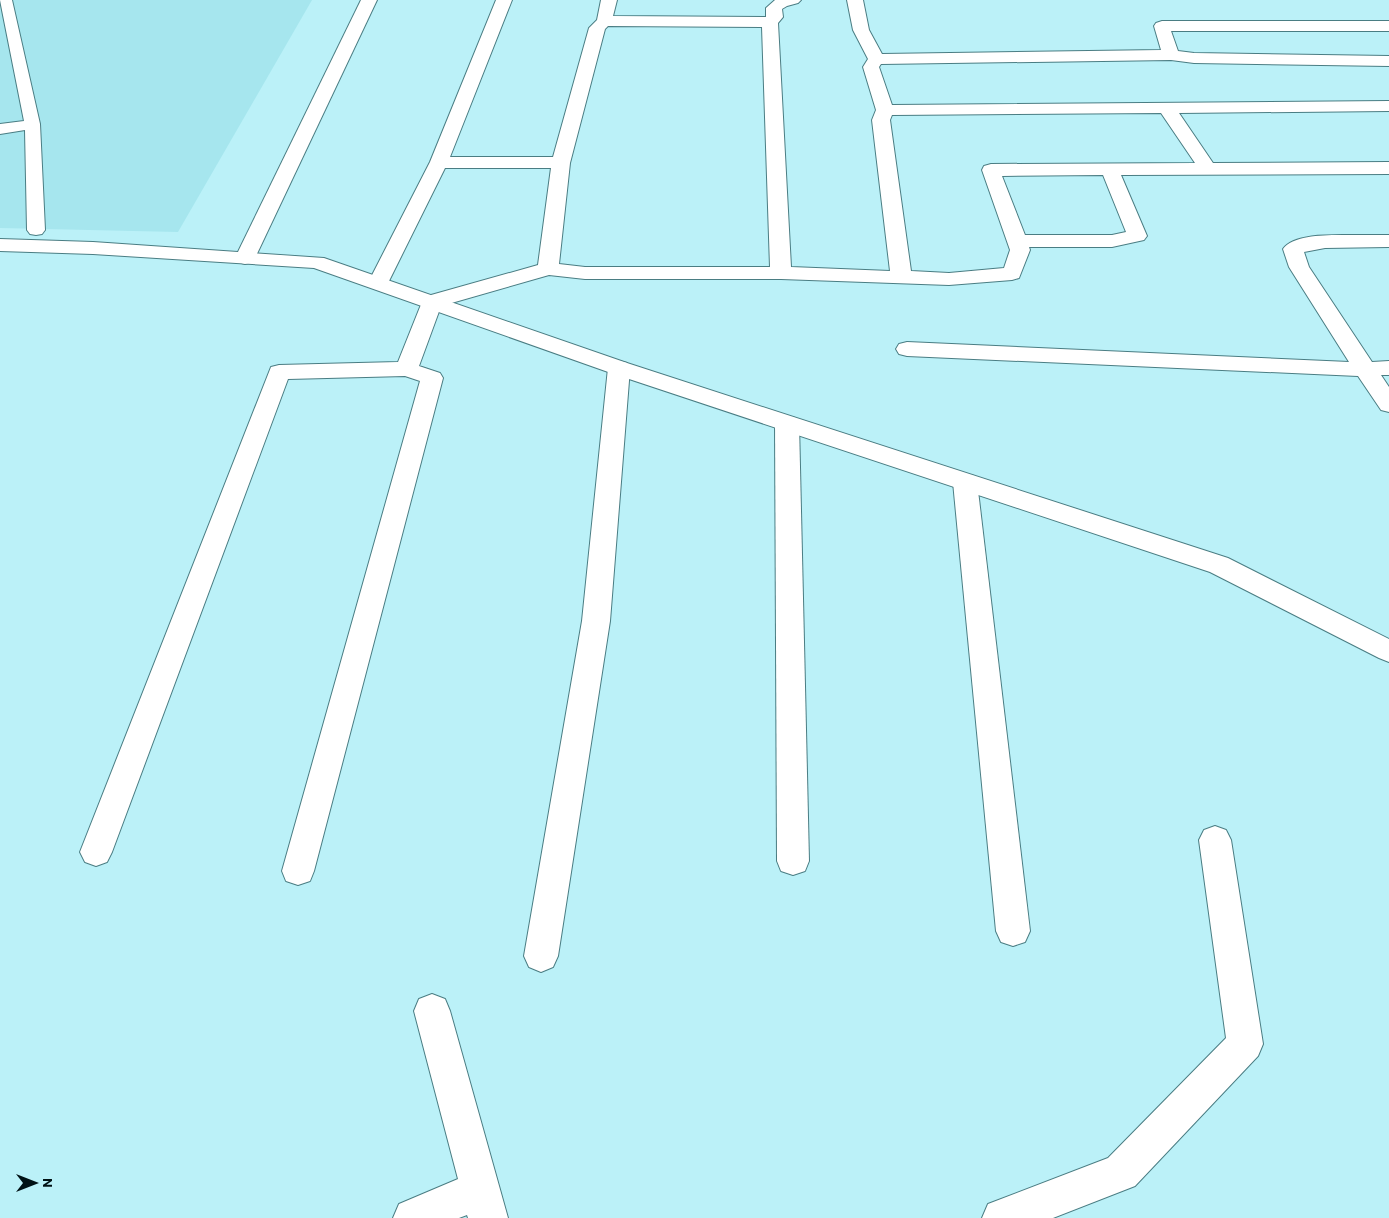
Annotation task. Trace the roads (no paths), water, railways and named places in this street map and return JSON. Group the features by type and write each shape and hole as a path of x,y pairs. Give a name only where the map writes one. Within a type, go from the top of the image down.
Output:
{"street":[{"path":"245,258 369,0"},
{"path":"378,284 439,162 504,0"},
{"path":"548,269 561,163 597,28 604,21 609,0"},
{"path":"604,21 770,22 775,17 774,8 778,4 793,0"},
{"path":"855,0 861,30 876,59"},
{"path":"770,22 781,273"},
{"path":"1171,55 1162,26 1389,26"},
{"path":"876,59 1171,55 1194,58 1389,61"},
{"path":"876,59 871,67 886,110"},
{"path":"886,110 1389,106"},
{"path":"1166,107 1208,169"},
{"path":"886,110 880,120 901,277"},
{"path":"439,162 561,163"},
{"path":"432,302 548,269 585,273 781,273 949,279 1012,274 1020,250 992,170 1389,168"},
{"path":"1017,241 1112,241 1137,236 1110,170"},
{"path":"1389,241 1315,242 1299,245 1293,249 1299,267 1389,405"},
{"path":"0,245 93,248 317,262 619,368 1220,565 1389,651"},
{"path":"407,369 432,302"},
{"path":"907,349 1365,369 1389,368"},
{"path":"540,956 596,621 619,368"},
{"path":"96,852 279,372 407,369 432,378 298,871"},
{"path":"787,423 793,861"},
{"path":"965,482 1013,931"},
{"path":"1002,1218 1121,1172 1245,1044 1215,840"},
{"path":"412,1218 484,1204 432,1011"}],"lane":[{"path":"5,0 32,124 36,230"},
{"path":"0,129 32,124"}]}
